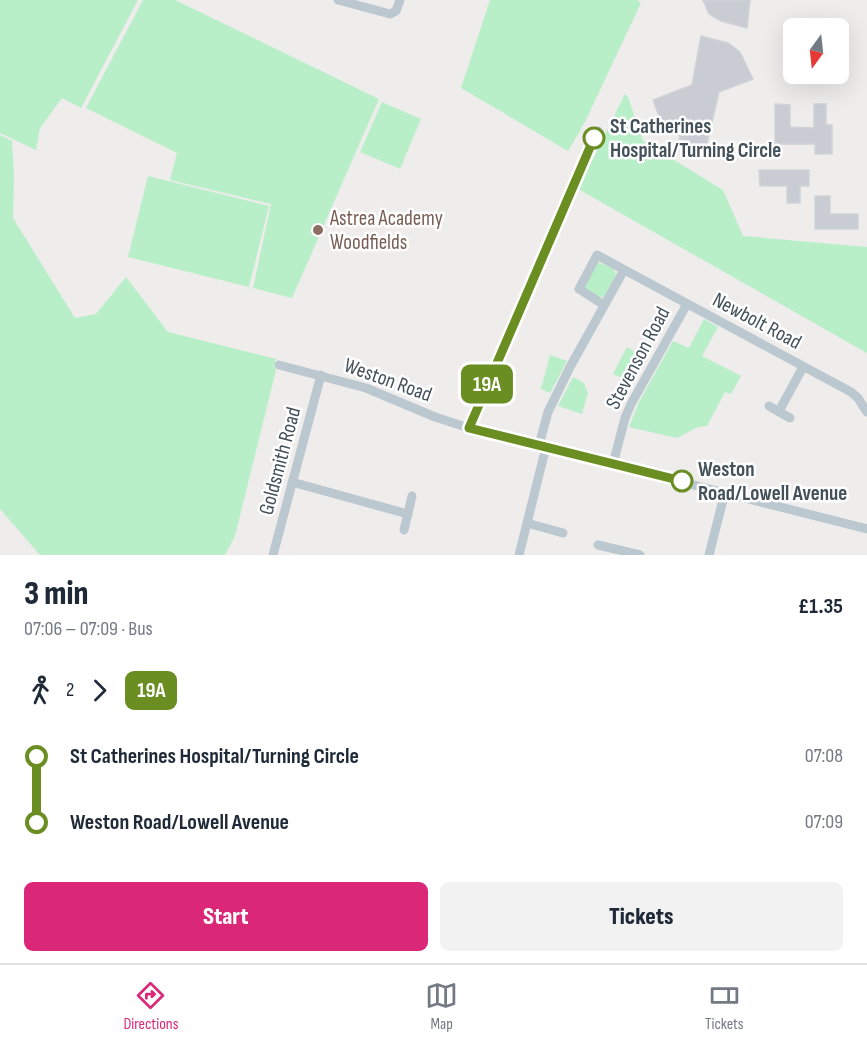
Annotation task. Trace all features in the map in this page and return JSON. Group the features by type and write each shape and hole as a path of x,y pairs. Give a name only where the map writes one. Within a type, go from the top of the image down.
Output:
{"street":[{"path":"338,0 390,14 396,11 400,0"},
{"path":"469,428 598,131"},
{"name":"Newbolt Road","path":"604,305 579,289 595,257 599,256 851,392 867,412"},
{"path":"519,555 543,446 548,412 624,270"},
{"name":"Stevenson Road","path":"613,464 631,405 687,304"},
{"name":"Weston Road","path":"279,366 366,388 435,417 469,428 867,529"},
{"path":"779,411 803,367"},
{"name":"Goldsmith Road","path":"273,555 321,375"},
{"path":"769,406 790,418"},
{"path":"292,483 408,514"},
{"path":"709,555 725,492"},
{"path":"404,530 412,496"},
{"path":"527,523 563,534"},
{"path":"598,545 640,555"}],"green space":[{"path":"0,0 138,0 81,108 62,98 40,128 36,150 0,133"},
{"path":"143,0 175,0 379,99 292,298 253,288 271,204 170,180 177,153 86,108"},
{"path":"490,0 637,0 641,3 585,122 568,151 461,88"},
{"path":"625,94 643,141 723,190 743,236 867,247 867,353 578,189"},
{"path":"382,102 421,119 400,169 360,152"},
{"path":"0,135 12,141 13,218 75,318 96,314 126,277 168,332 276,359 274,367 276,370 235,536 225,555 40,555 0,509"},
{"path":"148,176 269,206 249,287 128,257"},
{"path":"597,262 613,268 616,274 605,296 602,297 594,296 584,289"},
{"path":"704,319 718,327 702,356 741,376 731,394 725,392 707,426 698,427 677,438 629,427 639,402 673,341 689,348"},
{"path":"627,347 647,359 634,383 613,374"},
{"path":"550,355 567,361 550,393 541,389"},
{"path":"573,377 584,383 588,393 582,414 558,406"}],"building":[{"path":"703,0 750,0 747,28 721,21 709,14"},
{"path":"701,36 728,43 740,52 753,79 719,92 707,144 689,143 679,139 680,136 669,127 663,127 653,100 692,85"},
{"path":"775,104 790,105 790,127 814,128 814,104 826,104 826,125 832,125 832,154 815,154 815,144 775,144"},
{"path":"759,170 809,170 809,186 800,186 800,203 787,203 787,186 760,186"},
{"path":"815,196 830,196 830,214 858,214 858,229 815,229"}],"bus line":[{"name":"19A","path":"594,138 469,428 682,481"}],"place":[{"name":"St Catherines Hospital/Turning Circle","path":"594,138"},
{"name":"Astrea Academy Woodfields","path":"318,230"},
{"name":"Weston Road/Lowell Avenue","path":"682,481"}]}
